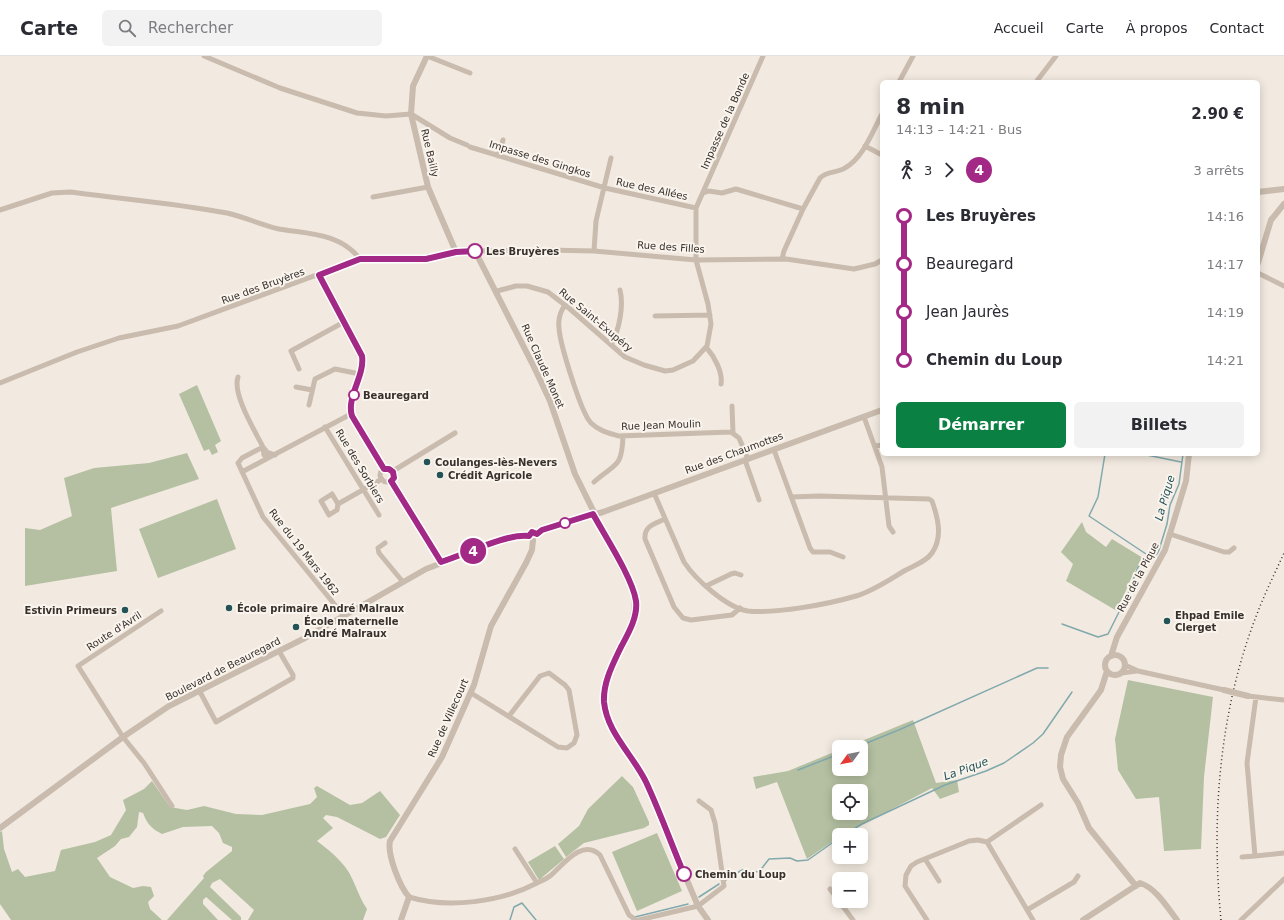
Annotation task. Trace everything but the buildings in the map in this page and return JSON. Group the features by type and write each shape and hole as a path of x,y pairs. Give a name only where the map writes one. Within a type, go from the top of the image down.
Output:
{"street":[{"path":"204,56 280,88 357,113 386,116 411,114"},
{"path":"427,56 470,73"},
{"name":"Rue Bailly","path":"427,56 412,86 411,114 428,188 456,252"},
{"name":"Impasse de la Bonde","path":"696,208 763,56"},
{"path":"900,80 913,56"},
{"path":"1038,80 1056,56"},
{"name":"Impasse des Gingkos","path":"411,114 450,138 469,146 605,188"},
{"path":"782,259 784,251 803,209 820,178 824,174 838,172 846,168 860,155 880,118"},
{"path":"498,156 503,140"},
{"path":"865,146 880,154"},
{"path":"594,251 596,221 611,158"},
{"path":"373,197 428,188"},
{"name":"Rue des Allées","path":"605,188 696,208"},
{"path":"703,193 710,191 722,193 736,189 803,209"},
{"path":"1260,192 1284,189"},
{"path":"0,210 52,193 70,192 228,213 279,229 323,235 349,249 360,259"},
{"path":"1260,256 1271,220 1284,201"},
{"path":"696,208 696,260 710,315 709,338 706,347 718,369 722,379 721,384"},
{"name":"Rue des Filles","path":"456,252 547,250 594,251 696,260 782,259 854,269 875,264 880,261"},
{"name":"Rue Claude Monet","path":"475,251 497,291 550,401 566,452 593,514 627,577 636,602 630,630 612,666 605,686 604,701 607,717 619,740 645,780 698,906 708,920"},
{"name":"Rue des Bruyères","path":"0,383 77,352 119,338 178,326 360,259 426,259 456,252"},
{"path":"1260,274 1284,286"},
{"path":"319,275 361,352 363,361 351,407 351,414 384,469"},
{"name":"Rue Saint-Exupéry","path":"497,291 516,286 527,286 548,292 629,359 665,371 673,370 693,361 706,347"},
{"path":"611,345 618,327 621,296 620,290"},
{"name":"Rue Jean Moulin","path":"565,305 560,315 560,334 584,413 592,424 610,434 623,436 733,433"},
{"path":"655,316 710,315"},
{"path":"299,369 291,351 344,322"},
{"path":"309,405 315,379 335,369 360,374"},
{"path":"238,377 236,383 238,394 263,448 264,455 268,458"},
{"path":"296,387 312,390"},
{"path":"732,406 733,433 739,438 759,500"},
{"name":"Rue des Chaumottes","path":"593,514 747,460 880,411"},
{"path":"263,448 238,460 242,472 351,414"},
{"path":"864,417 882,467 889,526 893,532"},
{"name":"Rue des Sorbiers","path":"325,427 379,515"},
{"path":"393,472 455,433"},
{"path":"594,482 617,466 622,452 623,436"},
{"path":"874,446 880,445"},
{"path":"263,448 267,452 275,455"},
{"path":"774,450 812,550 830,552 843,557"},
{"name":"Rue de la Pique","path":"1111,656 1116,637 1161,559 1186,481 1190,456"},
{"path":"384,469 389,469 393,472 394,478 391,481"},
{"path":"382,479 381,475 384,469"},
{"name":"Rue du 19 Mars 1962","path":"242,472 266,520 344,616"},
{"path":"338,504 382,479"},
{"path":"382,479 385,482 391,481"},
{"path":"391,481 441,562"},
{"path":"654,493 684,562 697,580 747,611 805,606 856,596 929,557 933,552 939,534 932,501 922,498 820,496 791,498"},
{"name":"Boulevard de Beauregard","path":"0,828 123,737 169,706 199,690 279,651 441,562 520,535 533,537 542,530 593,514"},
{"path":"665,519 649,526 646,530 645,539 674,607 679,615 692,620 732,615 740,608"},
{"path":"1170,534 1226,552 1234,548"},
{"name":"Rue de Villecourt","path":"409,897 391,860 389,851 390,841 437,768 471,693 491,626 526,563 532,550 533,537"},
{"path":"385,543 378,548 379,553 403,582"},
{"path":"706,586 731,574 735,573 741,575"},
{"name":"Route d'Avril","path":"123,737 78,666 161,611"},
{"path":"1116,637 1119,656 1125,665 1138,671 1248,696 1284,700"},
{"path":"199,690 216,722 294,678 279,651"},
{"path":"1105,683 1107,671 1105,662 1111,656 1119,656"},
{"path":"1121,673 1125,665"},
{"path":"1107,671 1114,675"},
{"path":"1136,886 1089,828 1078,803 1060,773 1060,755 1067,737 1096,698 1105,683 1114,675 1138,671"},
{"path":"471,693 509,716 564,749 570,747 576,739 577,735 569,690 565,684 549,673 540,676 509,716"},
{"path":"1255,856 1246,763 1256,697"},
{"path":"123,737 144,763 172,806"},
{"path":"401,920 409,897 440,902 486,900 512,895 549,876 574,854 583,850 592,850 600,855 629,915 638,920 698,906 724,886 715,823 711,810 699,801"},
{"path":"986,842 1041,805"},
{"path":"927,920 907,891 905,880 911,866 969,841 978,840 986,842 1033,920"},
{"path":"515,849 537,883"},
{"path":"1242,857 1284,853"},
{"path":"925,859 939,881"},
{"path":"1027,910 1074,882 1078,876"},
{"path":"1241,920 1284,879"},
{"path":"1083,920 1140,883 1147,885 1178,920"},
{"path":"830,889 853,920"}],"green space":[{"path":"197,385 221,441 215,445 218,452 212,455 209,449 204,451 179,394"},
{"path":"187,453 199,479 111,508 117,571 25,586 25,528 40,530 72,516 64,478 94,468 149,463"},
{"path":"217,499 236,549 158,578 139,529"},
{"path":"1082,522 1086,532 1106,547 1112,539 1143,558 1133,574 1117,611 1066,581 1073,564 1061,552"},
{"path":"1128,680 1213,697 1204,777 1201,849 1164,851 1159,797 1136,799 1118,770 1115,739"},
{"path":"913,720 936,783 957,780 959,792 940,799 932,788 856,828 832,828 832,842 807,859 777,782 756,789 753,777 788,771 832,753 832,776 868,776 868,740 864,740"},
{"path":"622,776 633,787 649,825 644,828 584,843 566,857 558,844 579,826 588,809"},
{"path":"152,781 170,807 187,810 204,806 236,814 262,815 310,804 317,797 314,788 317,786 350,805 362,803 380,791 400,815 386,837 380,839 337,817 326,815 323,818 333,828 317,841 335,856 349,873 367,909 363,920 248,920 254,910 220,879 212,883 210,887 241,917 241,920 232,920 206,897 203,900 203,904 218,920 167,920 204,878 203,876 206,872 232,851 232,847 223,843 219,833 212,826 183,827 162,834 148,823 143,813 139,812 137,827 129,837 121,839 115,846 97,858 110,877 133,888 143,886 151,887 154,896 148,902 150,909 162,920 11,920 0,904 0,832 2,831 4,849 12,872 18,869 25,877 55,871 61,850 95,842 111,835 126,810 123,800 144,789"},
{"path":"657,833 682,891 637,911 612,852"},
{"path":"555,846 564,859 539,880 528,862"}],"waterway":[{"name":"La Pique","path":"1105,456 1098,497 1089,516 1152,558"},
{"name":"La Pique","path":"1152,456 1181,462"},
{"name":"La Pique","path":"1062,624 1098,637 1108,634 1128,594 1138,567 1157,554 1159,550 1167,524 1170,505 1179,484 1183,456"},
{"path":"868,742 1037,668 1048,668"},
{"name":"La Pique","path":"855,828 945,785 986,771 1004,763 1033,743 1043,734 1072,692"},
{"path":"798,770 832,757"},
{"name":"La Pique","path":"724,881 742,870 759,872 769,859 790,858 797,861 808,860 832,843"},
{"name":"La Pique","path":"699,897 719,884"},
{"name":"La Pique","path":"510,920 514,907 522,903 536,920"},
{"name":"La Pique","path":"635,917 688,904"}],"railway":[{"path":"1221,920 1218,882 1218,804 1226,727 1234,688 1244,651 1260,606 1284,553"}],"bus line":[{"name":"4","path":"475,251 456,252 426,259 360,259 319,275 362,356 363,361 350,410 352,416 384,469 389,469 394,473 394,478 391,481 441,562 497,542 520,535 529,536 532,532 537,534 542,530 593,514 627,577 636,602 630,630 612,666 605,686 604,701 607,717 619,740 645,780 684,874"}],"place":[{"name":"Les Bruyères","path":"475,251"},
{"name":"Beauregard","path":"354,395"},
{"name":"Coulanges-lès-Nevers","path":"427,462"},
{"name":"Crédit Agricole","path":"440,475"},
{"name":"École primaire André Malraux","path":"229,608"},
{"name":"Estivin Primeurs","path":"125,610"},
{"name":"Ehpad Emile Clerget","path":"1167,621"},
{"name":"École maternelle André Malraux","path":"296,627"},
{"name":"Chemin du Loup","path":"684,874"}]}
